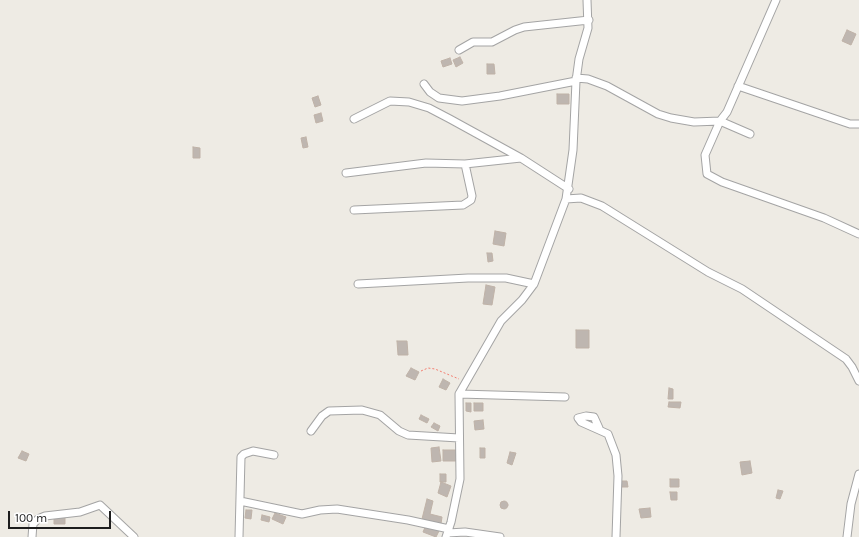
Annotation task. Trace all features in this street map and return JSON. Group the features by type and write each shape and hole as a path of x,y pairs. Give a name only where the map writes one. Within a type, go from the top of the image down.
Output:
{"street":[{"path":"448,533 460,479 459,394 465,381 501,321 522,300 534,284 569,189 575,117 576,79 579,59 587,36 589,20 587,0"},
{"path":"776,0 738,86 705,154 705,170 710,176 722,182 824,218 859,234"},
{"path":"459,50 473,42 492,42 524,27 589,20"},
{"path":"424,84 430,92 439,98 462,101 500,96 576,79 588,79 607,86 653,112 671,118 694,122 720,121 750,134"},
{"path":"738,86 850,124 859,124"},
{"path":"354,119 390,101 410,102 443,115 521,158 569,189"},
{"path":"346,173 430,163 465,164 521,158"},
{"path":"354,210 463,206 471,200 472,196 465,164"},
{"path":"566,199 581,198 602,206 708,272 742,289 846,359 859,381"},
{"path":"358,284 468,278 506,278 534,284"},
{"path":"459,394 565,398"},
{"path":"311,431 322,416 329,411 362,410 380,415 399,431 408,435 459,438"},
{"path":"599,428 608,434 616,455 616,537"},
{"path":"239,537 241,457 244,454 253,451 274,455"},
{"path":"846,537 859,474"},
{"path":"240,501 302,514 320,510 337,509 408,520 448,533 465,532 500,537"},
{"path":"32,537 32,527 38,519 45,516 80,512 98,505 102,506 134,537"}],"path":[{"path":"421,371 428,368 434,369 465,381"}],"building":[{"path":"847,30 856,34 851,45 842,41"},
{"path":"460,57 463,63 456,67 453,60"},
{"path":"450,58 452,64 443,67 441,61"},
{"path":"487,64 494,64 495,74 487,74"},
{"path":"557,94 569,94 569,104 557,104"},
{"path":"318,96 321,105 315,107 312,98"},
{"path":"321,113 323,121 316,123 314,115"},
{"path":"306,137 308,147 303,148 301,138"},
{"path":"193,147 200,148 200,158 193,158"},
{"path":"495,231 506,233 504,246 493,244"},
{"path":"487,253 492,253 493,261 488,262"},
{"path":"486,285 495,287 492,305 483,304"},
{"path":"576,330 589,330 589,348 576,348"},
{"path":"397,341 407,341 408,355 398,355"},
{"path":"411,368 419,372 415,380 406,376"},
{"path":"443,379 450,383 446,390 439,387"},
{"path":"669,388 673,389 673,399 668,399"},
{"path":"669,402 681,402 680,408 668,407"},
{"path":"466,403 471,403 471,412 466,411"},
{"path":"474,403 483,403 483,411 474,411"},
{"path":"421,415 429,419 427,423 419,419"},
{"path":"483,420 484,429 475,430 474,421"},
{"path":"434,423 440,426 438,431 431,427"},
{"path":"439,447 441,461 432,462 431,448"},
{"path":"480,448 485,448 485,458 480,458"},
{"path":"443,450 457,450 457,461 443,461"},
{"path":"22,451 29,454 26,461 18,458"},
{"path":"510,452 516,453 512,465 507,463"},
{"path":"750,461 752,473 742,475 740,462"},
{"path":"440,474 446,474 446,482 440,482"},
{"path":"670,479 679,479 679,487 670,487"},
{"path":"619,481 627,481 628,487 619,487"},
{"path":"441,482 451,486 447,497 438,493"},
{"path":"778,490 783,491 780,499 776,498"},
{"path":"670,492 677,492 677,500 671,500"},
{"path":"427,499 433,501 430,514 442,517 441,524 422,519"},
{"path":"502,501 506,501 508,505 506,509 502,509 500,507 500,503"},
{"path":"650,508 651,517 641,518 639,509"},
{"path":"246,510 252,510 251,519 245,518"},
{"path":"275,513 286,517 283,524 272,519"},
{"path":"262,515 270,517 269,522 261,520"},
{"path":"54,517 65,517 65,524 54,524"},
{"path":"426,525 439,531 436,537 423,532"}]}
